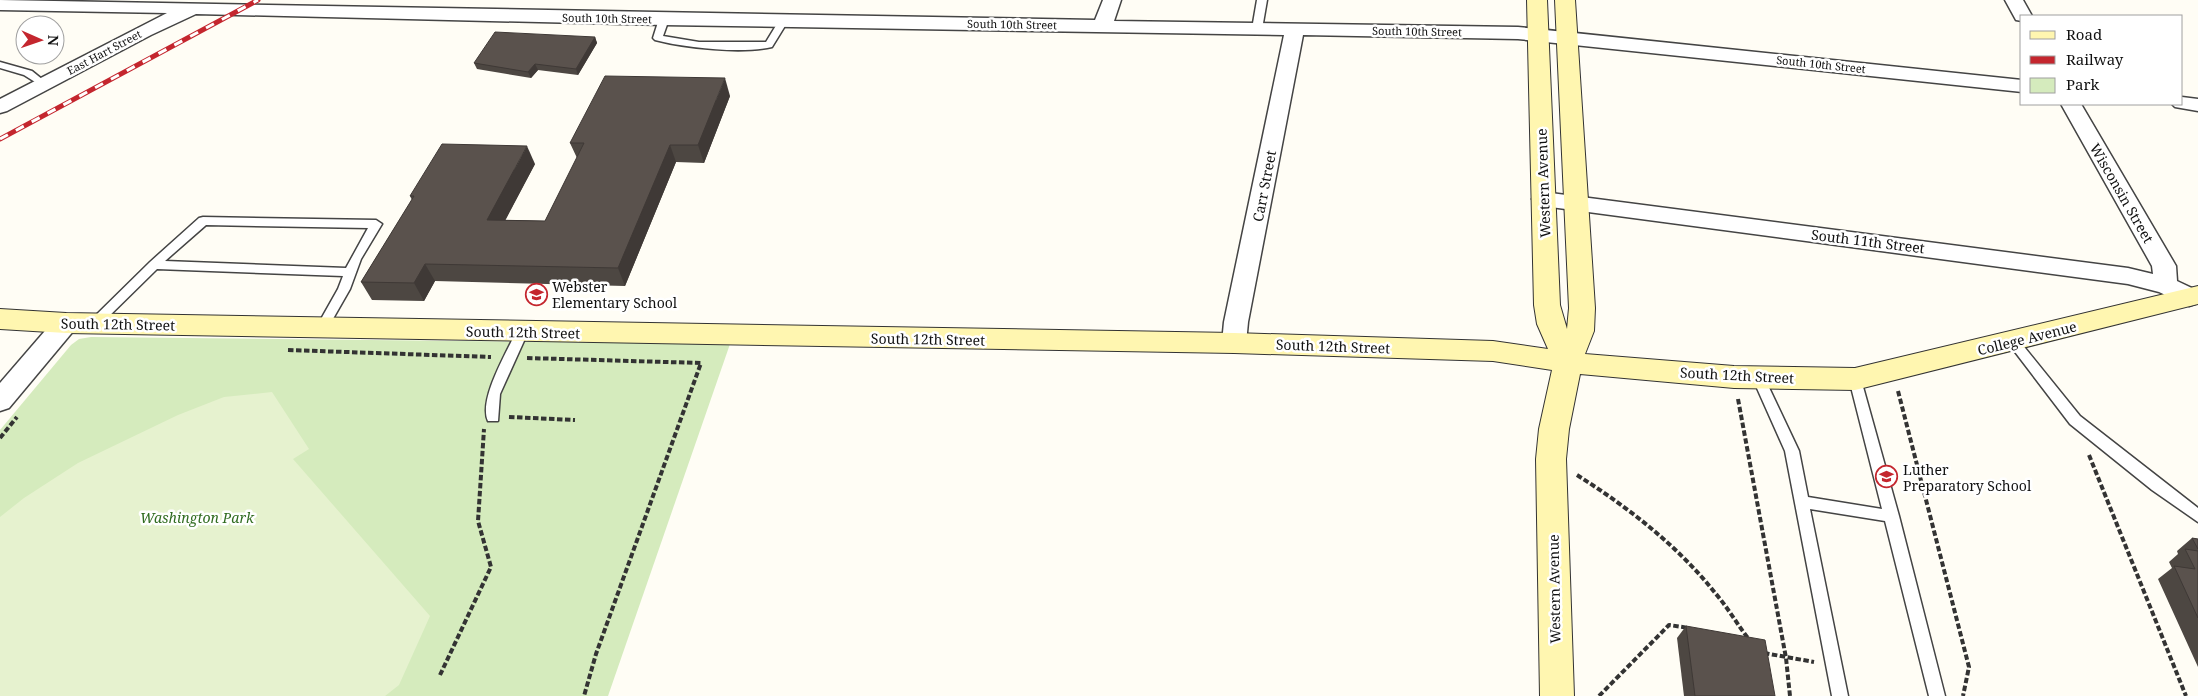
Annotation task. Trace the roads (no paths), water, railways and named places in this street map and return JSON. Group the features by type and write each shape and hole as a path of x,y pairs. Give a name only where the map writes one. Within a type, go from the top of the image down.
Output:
{"street":[{"path":"664,19 678,0"},
{"path":"1104,25 1112,0"},
{"name":"Western Avenue","path":"1537,0 1547,306 1551,324 1568,363"},
{"name":"Western Avenue","path":"1557,696 1551,459 1554,429 1568,363 1580,331 1582,308 1565,0"},
{"path":"2014,0 2022,15"},
{"name":"South 10th Street","path":"0,4 203,4 664,19 1104,25 1538,34 2020,86"},
{"name":"East Hart Street","path":"0,107 144,31 203,4"},
{"name":"Carr Street","path":"1234,343 1236,322 1295,29"},
{"path":"2183,103 2198,105"},
{"name":"Wisconsin Street","path":"2072,105 2164,266 2184,292"},
{"name":"South 11th Street","path":"1544,200 2087,270 2146,279 2184,292"},
{"name":"College Avenue","path":"1855,379 2013,341 2184,292"},
{"name":"South 12th Street","path":"0,320 522,332 1234,343 1492,351 1523,354 1568,363 1746,377 1855,379"},
{"path":"9,409 66,323"}],"lane":[{"path":"1257,29 1262,0"},
{"path":"664,19 658,38 680,44 721,46 769,45 783,21"},
{"path":"0,65 28,73 43,84"},
{"path":"95,323 154,265 203,221 376,224 355,260 344,289 322,328"},
{"path":"154,265 350,272"},
{"path":"493,417 494,394 522,332"},
{"path":"2013,341 2075,420 2157,486 2198,516"},
{"path":"1746,377 1792,451 1840,696"},
{"path":"1855,379 1892,516 1937,696"},
{"path":"1802,502 1892,516"}],"railway":[{"path":"0,139 258,0"}],"place":[{"name":"Webster Elementary School","path":"536,294"},
{"name":"Luther Preparatory School","path":"1887,477"}],"park label":[{"name":"Washington Park","path":"197,517"}]}
